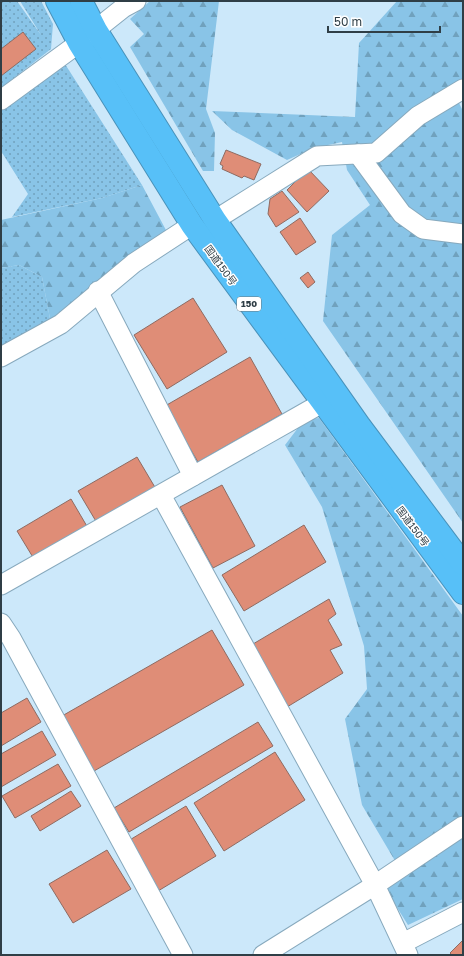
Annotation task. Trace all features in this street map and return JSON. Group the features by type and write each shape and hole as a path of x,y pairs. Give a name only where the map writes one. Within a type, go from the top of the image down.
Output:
{"highway":[{"name":"国道150号","path":"57,1 79,43 192,225 322,404 463,593"},
{"name":"国道150号","path":"81,1 96,30 215,220 359,425 463,564"}],"street":[{"path":"1,100 79,43 123,8 136,1"},
{"path":"215,220 317,156 376,153 418,116 463,89"},
{"path":"358,154 402,214 423,229 463,234"},
{"path":"1,357 61,324 98,291 134,263 192,225"},
{"path":"98,291 193,476"},
{"path":"1,585 322,404"},
{"path":"160,495 375,885 405,949 463,912"},
{"path":"1,623 11,638 183,955"},
{"path":"263,955 375,885 463,826"}],"green space":[{"path":"1,1 17,1 41,35 20,1 41,1 53,24 51,49 1,88"},
{"path":"150,1 219,1 206,109 215,133 214,171 203,171 130,47 144,34 130,19"},
{"path":"397,1 463,1 463,101 459,103 463,111 463,523 323,321 332,235 370,205 347,170 342,142 314,148 287,160 232,130 212,111 355,117 359,43"},
{"path":"65,64 142,185 102,198 12,217 28,194 1,151 1,104"},
{"path":"142,185 167,232 52,329 42,277 19,265 1,268 1,220 102,198"},
{"path":"19,265 42,277 52,329 1,355 1,268"},
{"path":"319,418 463,616 463,899 408,925 386,890 404,876 362,805 345,719 367,689 364,646 322,507 285,445 304,420"}],"building":[{"path":"23,32 36,49 1,76 1,49"},
{"path":"226,150 261,164 254,180 244,176 242,178 222,169 223,166 220,164"},
{"path":"308,169 329,191 307,212 287,190"},
{"path":"282,191 299,212 276,227 268,214 270,199"},
{"path":"300,218 316,242 296,255 280,232"},
{"path":"308,272 315,282 308,288 300,278"},
{"path":"193,298 227,352 167,389 134,335"},
{"path":"250,357 282,414 198,462 165,406"},
{"path":"137,457 156,489 97,523 78,491"},
{"path":"222,485 255,546 213,568 180,507"},
{"path":"71,499 88,528 34,559 17,531"},
{"path":"304,525 326,562 244,611 222,575"},
{"path":"329,599 336,614 328,620 342,645 330,650 343,673 287,707 253,644"},
{"path":"212,630 244,685 94,771 62,716"},
{"path":"27,698 41,722 1,746 1,713"},
{"path":"258,722 273,746 129,832 114,808"},
{"path":"42,731 56,755 1,787 1,754"},
{"path":"275,752 305,800 224,851 194,803"},
{"path":"58,764 71,786 15,818 2,796"},
{"path":"71,791 81,806 40,831 31,816"},
{"path":"186,806 216,856 158,891 128,841"},
{"path":"107,850 131,889 73,923 49,884"},
{"path":"463,940 463,955 452,955 450,953"}]}
